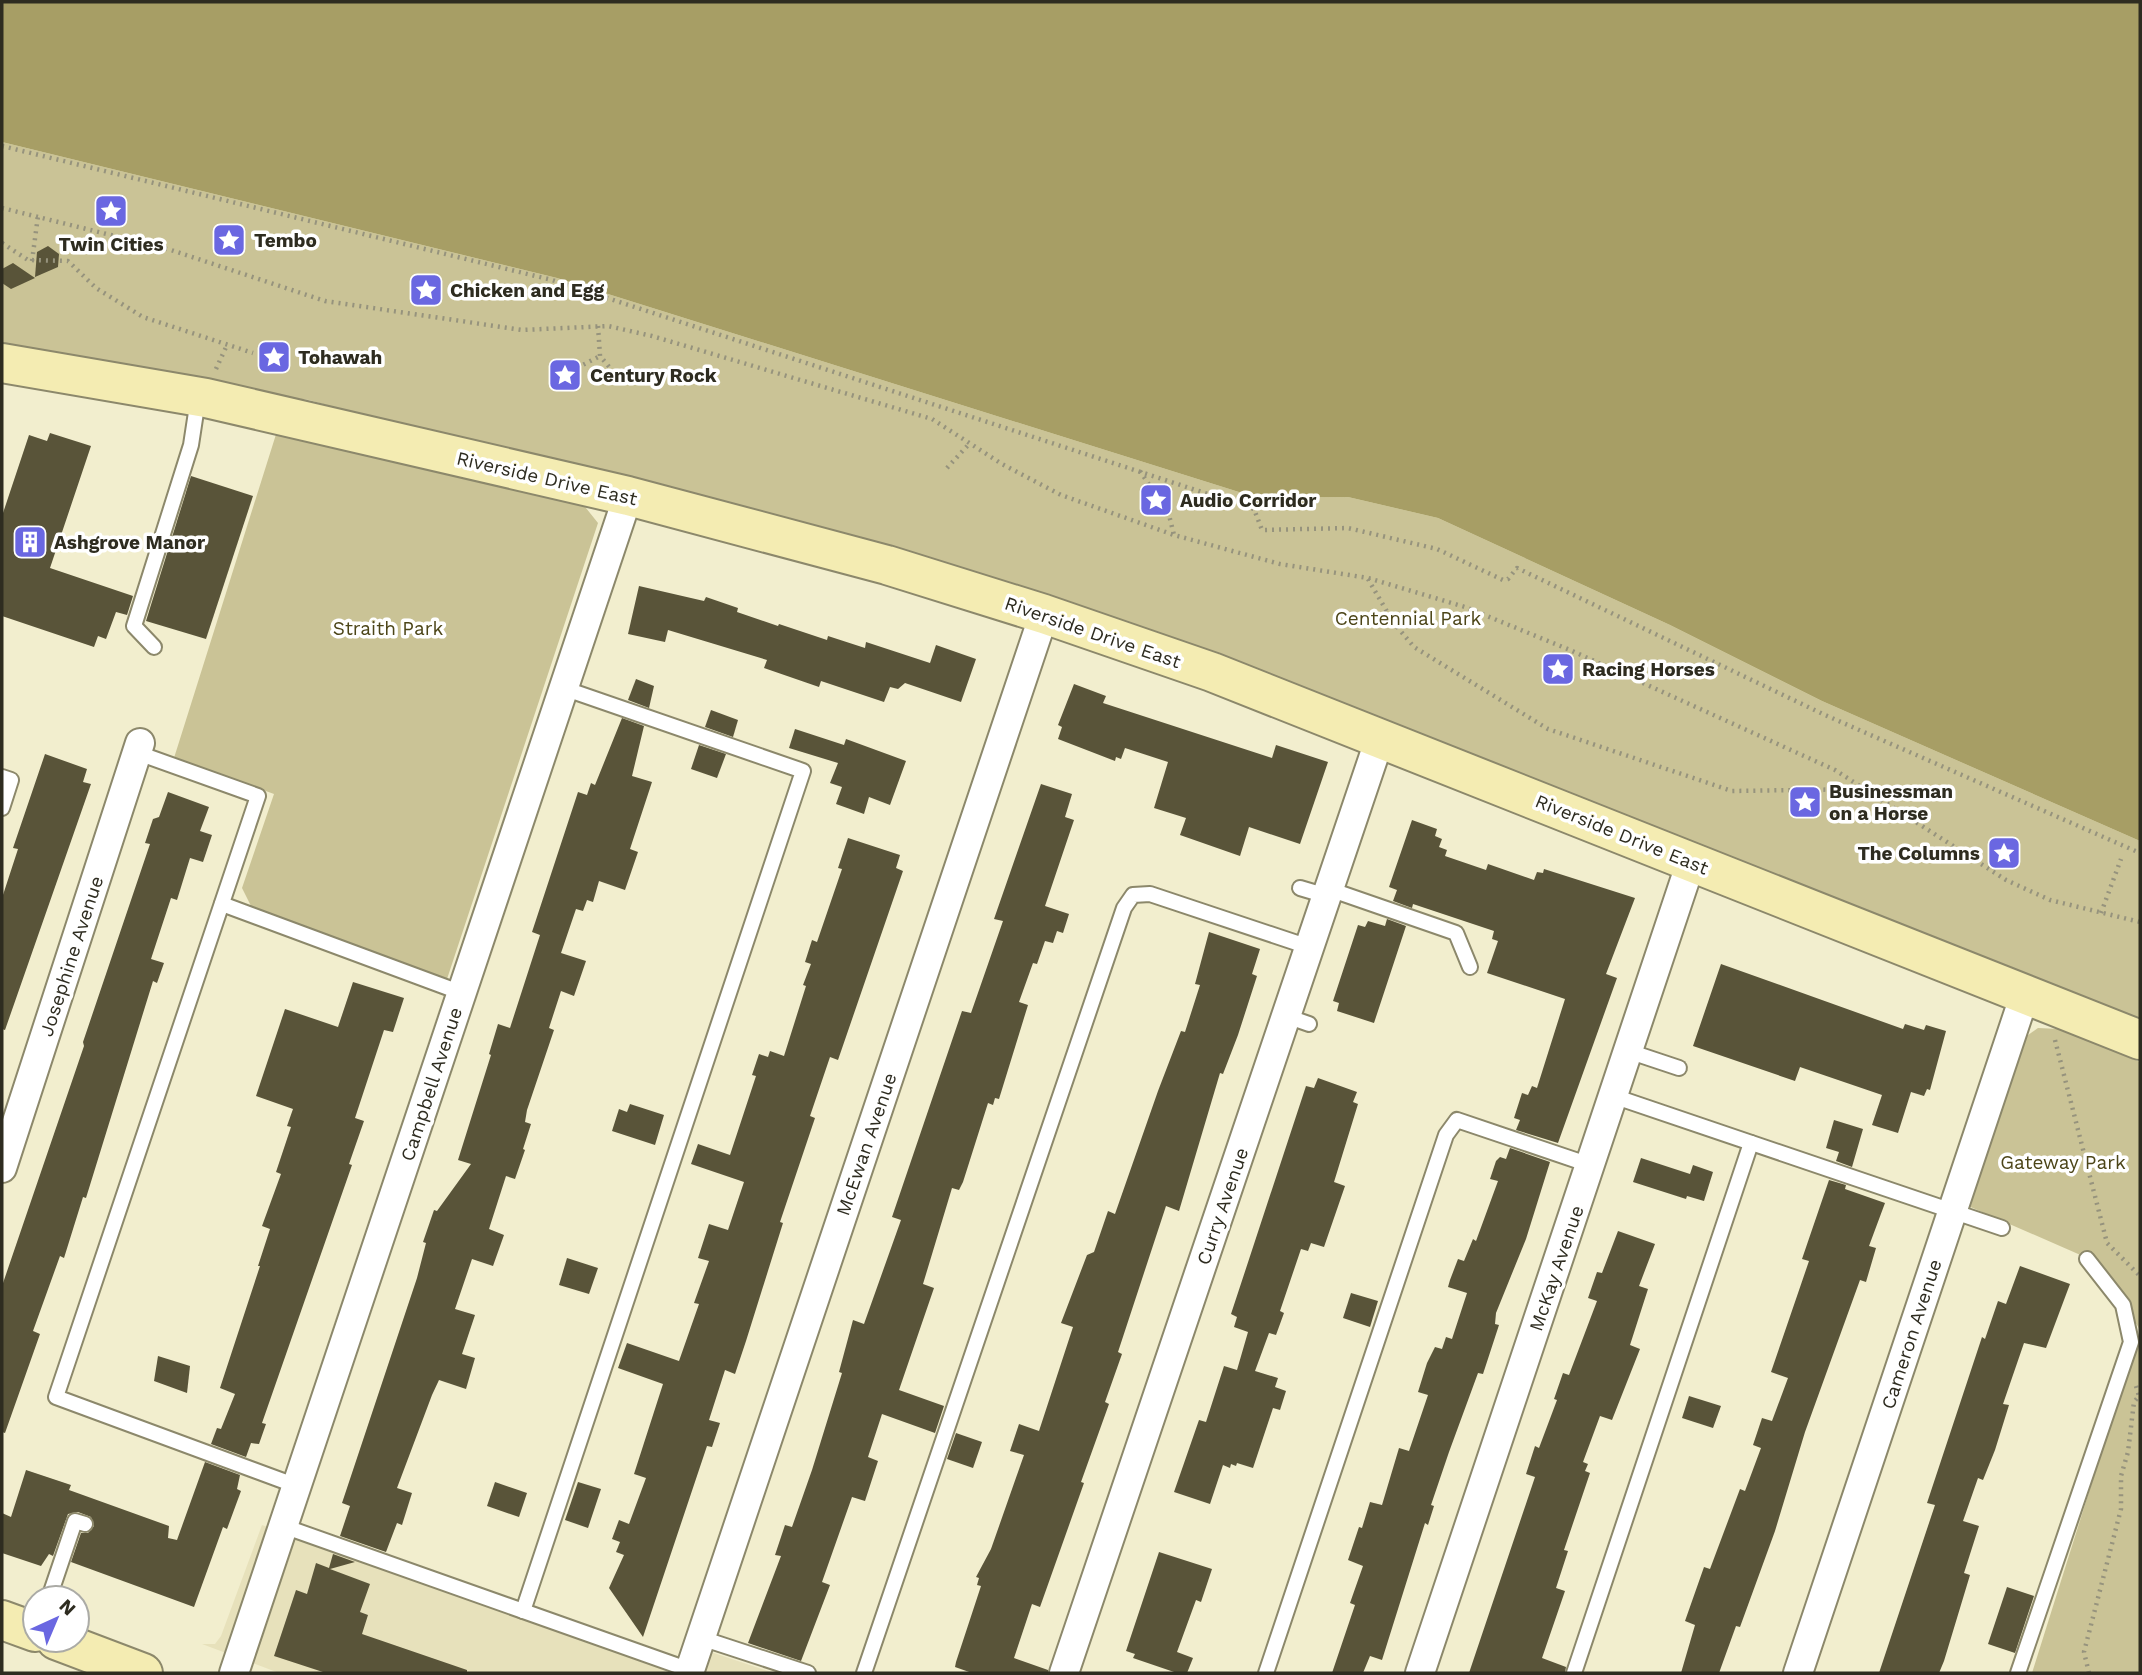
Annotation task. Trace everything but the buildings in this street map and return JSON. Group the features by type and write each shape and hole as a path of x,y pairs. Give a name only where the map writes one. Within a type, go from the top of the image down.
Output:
{"main road":[{"name":"Riverside Drive East","path":"2,363 205,387 887,565 1044,614 1212,672 2140,1040"},
{"path":"2,1620 21,1627"},
{"path":"91,1653 143,1673"}],"street":[{"name":"Campbell Avenue","path":"234,1673 628,496"},
{"name":"McEwan Avenue","path":"690,1671 1044,614"},
{"name":"Curry Avenue","path":"1064,1673 1298,1020 1319,891 1380,738"},
{"name":"Josephine Avenue","path":"2,1168 139,741"},
{"name":"McKay Avenue","path":"1420,1673 1691,862"},
{"name":"Cameron Avenue","path":"1798,1673 2025,995"}],"lane":[{"path":"154,647 134,626 191,445 205,387"},
{"path":"523,1611 803,771 564,688"},
{"path":"139,741 258,796 55,1397 297,1486"},
{"path":"2,777 11,780 2,808"},
{"path":"1319,891 1457,933 1470,967"},
{"path":"864,1673 1124,908 1133,895 1150,894 1309,947"},
{"path":"222,904 462,993"},
{"path":"1628,1051 1679,1068"},
{"path":"1613,1097 2002,1228"},
{"path":"1266,1673 1446,1135 1457,1120 1590,1165"},
{"path":"1574,1673 1751,1143"},
{"path":"2018,1673 2131,1342 2123,1306 2087,1259"},
{"path":"54,1584 75,1521 85,1524"},
{"path":"283,1526 690,1671"},
{"path":"701,1638 808,1673"}],"path":[{"path":"2,146 552,280 1254,509 1262,530 1348,528 1437,549 1503,580 1508,579 1517,568 1825,715 2140,853"},
{"path":"2,208 171,250 324,301 522,330 598,326 652,336 932,419 1061,495 1174,535 1280,564 1368,579 1465,607 1570,650 1791,748 1868,789 2006,880 2050,900 2140,922"},
{"path":"32,261 38,216"},
{"path":"2,243 32,261 68,261 96,288 143,317 253,353"},
{"path":"598,326 600,356 621,381"},
{"path":"205,387 227,345"},
{"path":"571,371 600,356"},
{"path":"947,468 970,443"},
{"path":"1140,471 1169,515 1174,535"},
{"path":"1368,579 1393,622 1414,647 1548,729 1732,791 1868,789"},
{"path":"2101,913 2121,859"},
{"path":"2054,1036 2107,1243 2140,1276"},
{"path":"2089,1673 2084,1652 2121,1509 2121,1476 2128,1452 2134,1402 2139,1396 2129,1371 2128,1351"}],"shaded area":[{"path":"2,2 2140,2 2140,841 1822,701 1670,625 1438,518 1348,497 1258,498 557,278 2,142"},
{"path":"262,1525 677,1671 687,1644 774,1673 279,1673 202,1644 215,1644 221,1636"}],"green space":[{"name":"Centennial Park","path":"2,142 557,278 1258,498 1348,497 1438,518 1670,625 1822,701 2140,841 2140,1022 1385,720 1237,664 309,400 204,386 2,350"},
{"name":"Straith Park","path":"278,428 582,503 598,523 447,979 254,912 242,888 274,794 174,758"},
{"name":"Gateway Park","path":"2038,1028 2059,1029 2140,1062 2140,1330 2101,1264 1966,1205 2024,1038"},
{"path":"2140,1330 2140,1673 2032,1673"}],"place":[{"name":"Twin Cities","path":"111,211"},
{"name":"Tembo","path":"229,240"},
{"name":"Chicken and Egg","path":"426,290"},
{"name":"Tohawah","path":"274,357"},
{"name":"Century Rock","path":"565,375"},
{"name":"Audio Corridor","path":"1156,500"},
{"name":"Ashgrove Manor","path":"30,542"},
{"name":"Racing Horses","path":"1558,669"},
{"name":"Businessman on a Horse","path":"1805,802"},
{"name":"The Columns","path":"2004,853"}]}
